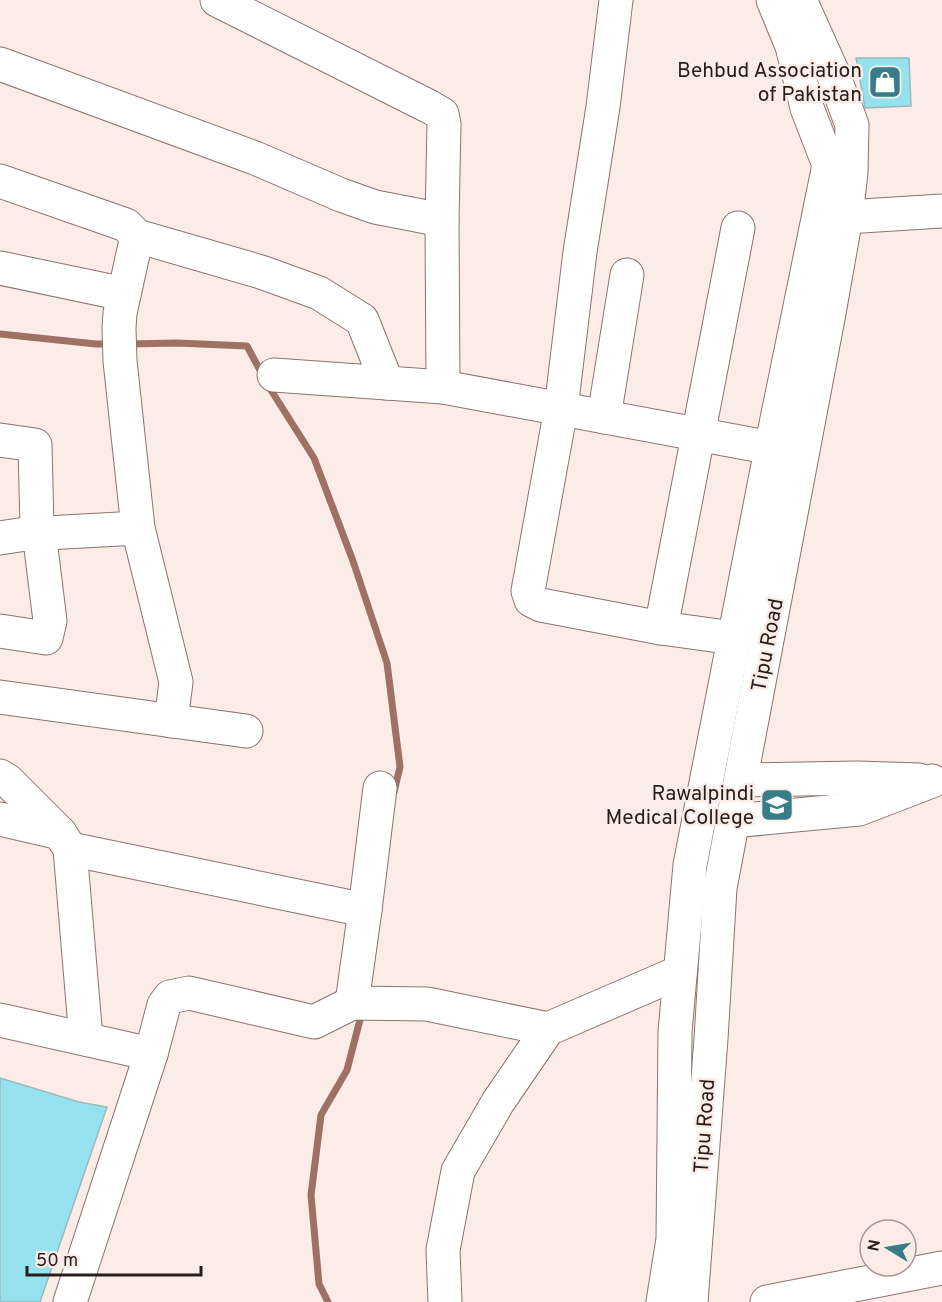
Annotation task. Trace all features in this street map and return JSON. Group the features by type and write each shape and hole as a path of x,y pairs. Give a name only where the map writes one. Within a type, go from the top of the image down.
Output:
{"street":[{"path":"217,0 442,114 444,124 443,387"},
{"path":"616,0 603,107 580,252 561,409 528,591 531,600 542,605 661,628 734,638"},
{"path":"663,1302 673,1239 675,1032 690,864 829,165 807,108 792,46 773,0"},
{"name":"Tipu Road","path":"691,1302 720,888 846,217 851,172 852,125 832,71 800,0"},
{"path":"0,64 255,158 375,207 442,220"},
{"path":"0,181 126,225 137,236 261,272 319,292 362,320 387,382"},
{"path":"846,217 942,211"},
{"path":"661,628 738,228"},
{"path":"137,236 120,313 120,361 138,528 176,682 171,721"},
{"path":"0,268 124,294"},
{"path":"604,417 627,275"},
{"path":"274,375 443,387 772,448"},
{"path":"0,440 35,445 37,528 50,621 46,638 0,631"},
{"path":"0,538 39,532 138,528"},
{"path":"0,697 246,731"},
{"path":"0,776 8,781 65,841 86,1039"},
{"path":"741,780 857,778 937,780"},
{"path":"733,821 859,809 937,780"},
{"path":"352,1003 380,788"},
{"path":"0,819 65,841 365,910"},
{"path":"446,1302 443,1250 459,1171 498,1102 548,1029 680,972"},
{"path":"70,1302 151,1053 164,1005 170,997 189,993 314,1022 352,1003 427,1004 548,1029"},
{"path":"0,1020 151,1053"},
{"path":"767,1302 942,1268"}],"building":[{"name":"Behbud Association of Pakistan","path":"856,58 909,58 911,106 865,108"},
{"path":"0,1078 79,1102 107,1107 40,1302 0,1302"}],"waterway":[{"path":"0,334 111,344"},
{"path":"128,344 177,343 247,346 269,387 314,458 353,561 387,663 400,767 394,792"},
{"path":"328,1302 319,1284 311,1195 321,1115 347,1070 362,1012"}],"place":[{"name":"Behbud Association of Pakistan","path":"885,82"},
{"name":"Rawalpindi Medical College","path":"777,805"}]}
